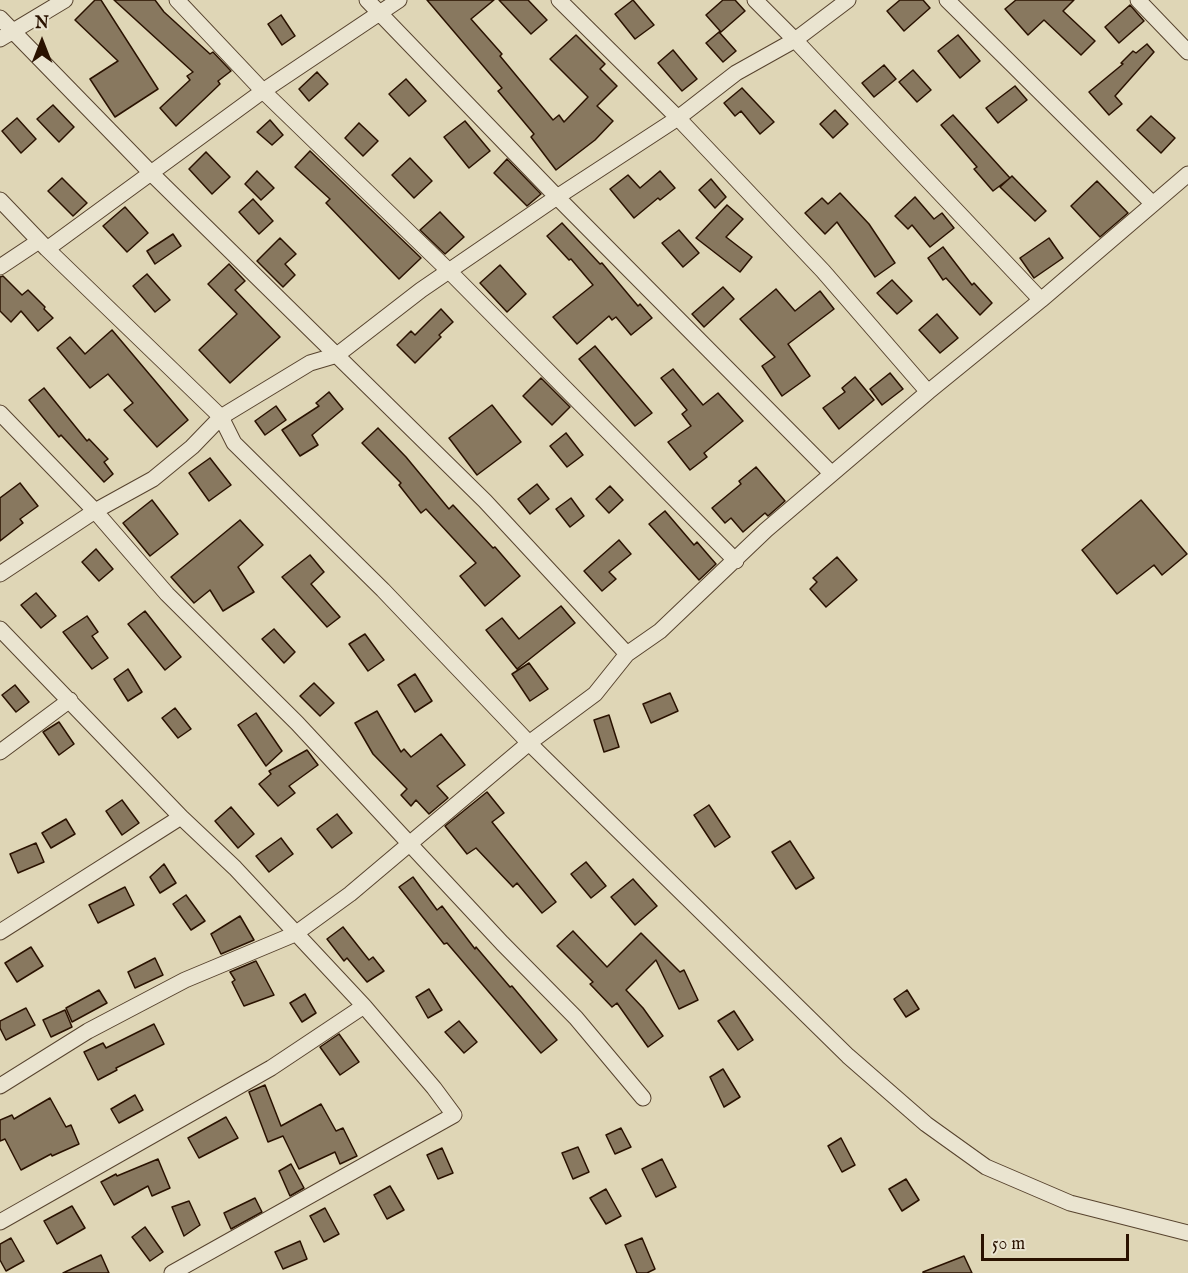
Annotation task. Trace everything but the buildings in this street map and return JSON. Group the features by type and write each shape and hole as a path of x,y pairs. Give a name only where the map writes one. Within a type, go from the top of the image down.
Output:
{"street":[{"path":"6,35 65,0"},
{"path":"177,0 263,91 449,271 736,561"},
{"path":"367,0 557,197 831,473"},
{"path":"0,267 43,245 152,174 263,91 399,0"},
{"path":"559,0 678,118 823,271 928,392"},
{"path":"755,0 795,39 1041,300"},
{"path":"0,574 95,511 153,479 192,447 220,417 310,363 338,355 421,290 678,118 736,73 795,39 848,0"},
{"path":"947,0 1153,204"},
{"path":"1138,0 1188,52"},
{"path":"0,18 6,35 152,174 485,501 627,654"},
{"path":"0,1086 88,1031 185,980 295,933 350,894 529,743 595,694 627,654 660,631 766,530 831,473 1041,300 1188,174"},
{"path":"0,200 43,245 220,417 234,442 383,590 529,743 848,1056 926,1124 986,1167 1070,1203 1188,1233"},
{"path":"0,413 95,511 166,594 297,723 502,943 576,1018 643,1098"},
{"path":"0,628 181,817 235,868 364,1006 454,1115 172,1273"},
{"path":"0,752 70,700"},
{"path":"0,932 181,817"},
{"path":"0,1222 271,1068 364,1006"}]}
